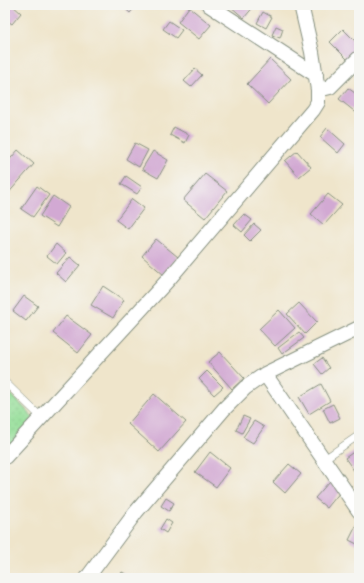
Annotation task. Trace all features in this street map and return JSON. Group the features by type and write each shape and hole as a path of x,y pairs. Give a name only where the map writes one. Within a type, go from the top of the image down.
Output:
{"street":[{"path":"209,5 316,75"},
{"path":"5,457 168,280 313,110 318,102 318,90 312,52 301,5"},
{"path":"318,90 330,87 359,58"},
{"path":"87,578 136,512 224,409 245,388 265,374 359,328"},
{"path":"265,374 359,511"}],"lane":[{"path":"5,382 41,417"},
{"path":"323,460 359,435"}],"green space":[{"path":"5,388 35,419 5,451"}],"building":[{"path":"6,5 12,5 21,13 12,24 5,19"},
{"path":"121,5 135,5 136,6 130,13"},
{"path":"255,5 244,18 230,6"},
{"path":"189,7 211,25 199,39 178,22"},
{"path":"263,12 272,17 266,28 257,23"},
{"path":"169,21 182,30 176,38 163,29"},
{"path":"276,26 283,29 280,38 272,35"},
{"path":"343,29 359,45 359,49 348,60 330,42"},
{"path":"270,59 291,79 268,104 247,84"},
{"path":"195,69 202,75 191,87 184,81"},
{"path":"348,88 359,96 359,115 339,99"},
{"path":"174,127 189,135 185,143 170,135"},
{"path":"327,128 345,144 338,153 320,137"},
{"path":"135,143 148,150 139,167 126,159"},
{"path":"18,150 34,164 5,197 5,165"},
{"path":"153,151 168,160 158,178 142,169"},
{"path":"297,151 311,167 299,177 285,161"},
{"path":"205,174 227,191 205,218 183,200"},
{"path":"126,176 142,187 137,194 121,184"},
{"path":"37,186 49,195 33,217 21,209"},
{"path":"328,194 342,205 324,225 311,214"},
{"path":"53,196 69,207 57,227 40,216"},
{"path":"132,199 144,208 128,229 116,220"},
{"path":"244,214 252,220 242,232 234,225"},
{"path":"254,224 261,230 250,241 244,235"},
{"path":"156,239 178,257 164,275 142,256"},
{"path":"56,244 66,253 57,264 47,256"},
{"path":"70,257 80,265 66,282 56,273"},
{"path":"103,286 124,300 113,318 91,305"},
{"path":"24,296 38,306 26,321 13,311"},
{"path":"299,303 317,322 305,334 287,314"},
{"path":"279,310 295,328 275,346 259,329"},
{"path":"66,316 92,335 78,353 53,333"},
{"path":"299,332 304,338 282,354 278,348"},
{"path":"220,352 244,378 232,389 208,362"},
{"path":"322,358 329,368 322,374 314,364"},
{"path":"207,371 223,387 214,395 199,379"},
{"path":"321,384 330,401 309,414 299,397"},
{"path":"154,394 186,422 159,452 128,424"},
{"path":"333,404 340,418 330,423 323,409"},
{"path":"243,416 250,419 242,433 236,430"},
{"path":"254,421 264,427 253,443 243,437"},
{"path":"359,448 359,469 355,472 345,458"},
{"path":"210,452 230,468 216,487 195,472"},
{"path":"289,464 301,474 285,493 273,482"},
{"path":"330,481 341,491 327,508 315,498"},
{"path":"166,498 174,503 169,511 161,506"},
{"path":"166,519 172,523 166,533 160,529"},
{"path":"356,526 359,527 359,545 349,540"},
{"path":"122,572 133,578 119,578"}]}
